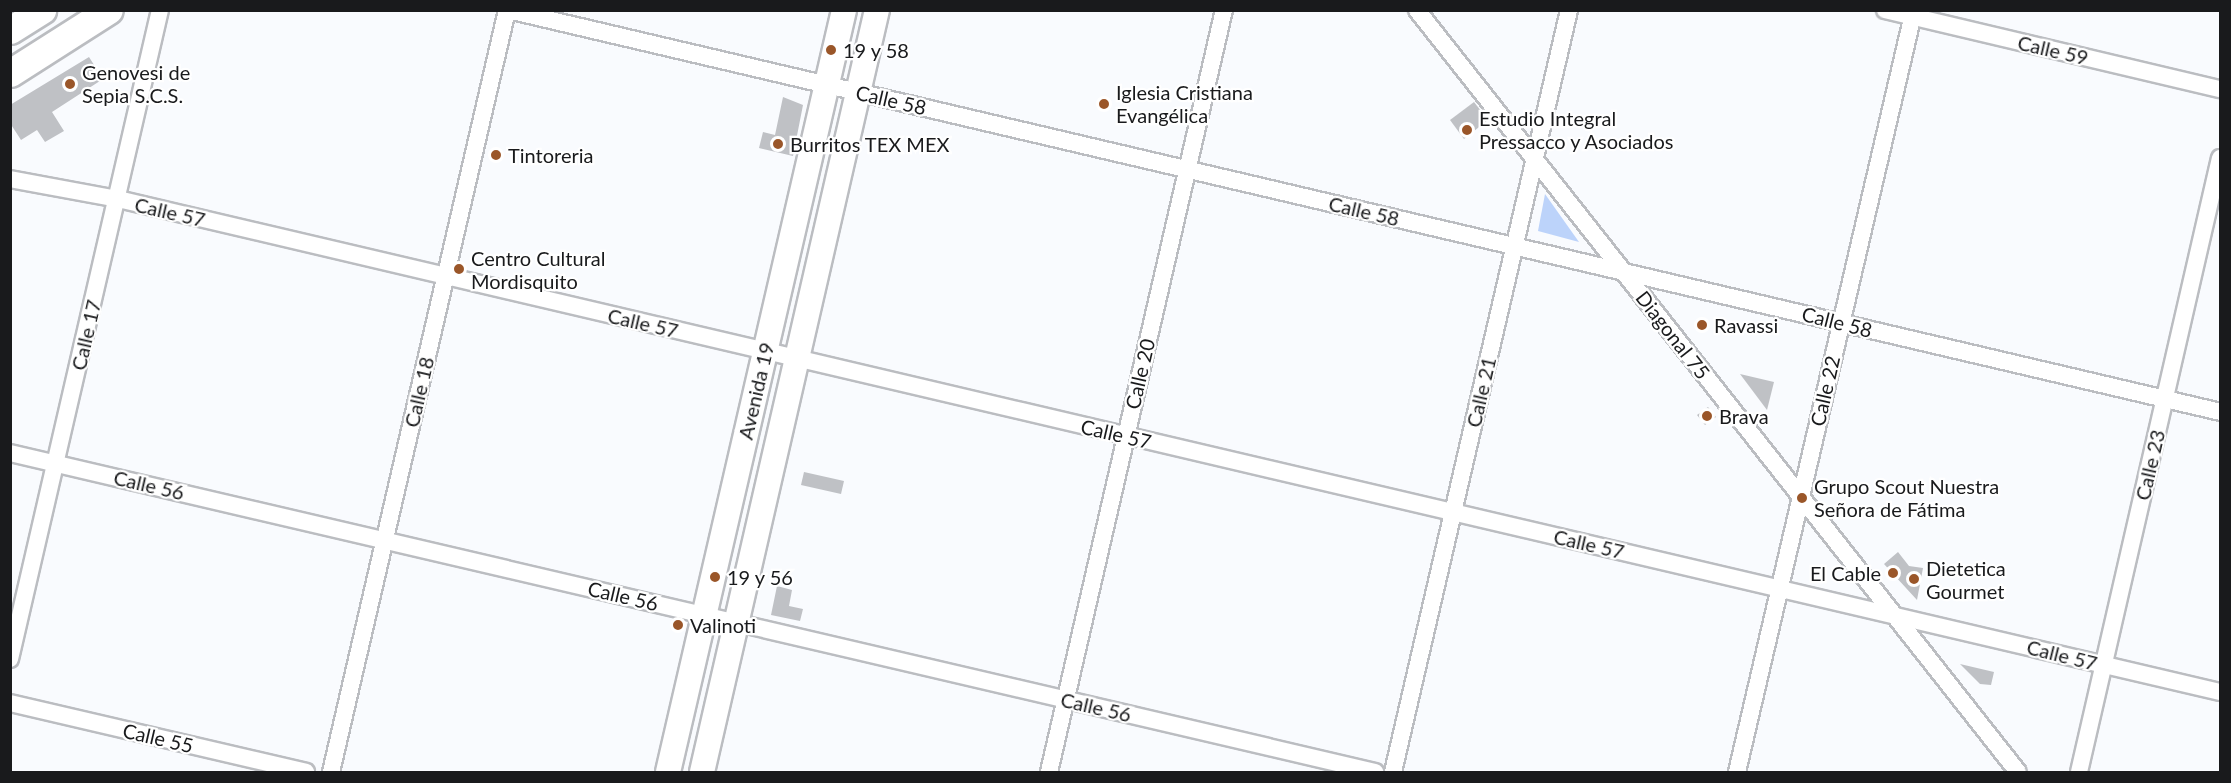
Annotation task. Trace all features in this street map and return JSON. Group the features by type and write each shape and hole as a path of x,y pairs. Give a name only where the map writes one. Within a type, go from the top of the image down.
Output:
{"main road":[{"path":"10,30 42,10"},
{"path":"10,73 110,10"},
{"name":"Avenida 19","path":"668,772 844,10"},
{"name":"Avenida 19","path":"702,772 877,10"}],"street":[{"name":"Calle 17","path":"10,659 118,200 160,10"},
{"name":"Calle 58","path":"507,10 1515,247 1620,268 1841,323 2220,412"},
{"name":"Calle 18","path":"331,772 507,10"},
{"name":"Calle 20","path":"1049,772 1224,10"},
{"name":"Diagonal 75","path":"1417,10 2018,772"},
{"name":"Calle 21","path":"1393,772 1569,10"},
{"name":"Calle 59","path":"1885,10 1913,14 2220,89"},
{"name":"Calle 22","path":"1737,772 1913,14"},
{"name":"Calle 23","path":"2079,772 2220,158"},
{"name":"Calle 57","path":"10,179 118,200 1779,589 1892,613 2220,692"},
{"name":"Calle 56","path":"10,453 1375,772"},
{"name":"Calle 55","path":"10,704 306,772"}],"shaded area":[{"path":"1545,194 1579,242 1538,231"}],"building":[{"path":"89,57 103,79 52,112 64,131 45,142 37,130 21,140 10,123 10,105"},
{"path":"783,97 803,105 793,156 759,148 763,132 775,135"},
{"name":"Estudio Integral Pressacco y Asociados","path":"1474,102 1488,120 1464,139 1450,120"},
{"path":"1740,374 1774,382 1767,410"},
{"name":"Brava","path":"1708,407 1716,417 1705,425 1697,415"},
{"path":"804,472 844,481 841,494 801,485"},
{"path":"1898,552 1909,566 1923,568 1917,600 1884,564"},
{"path":"777,586 792,590 789,606 803,609 800,621 771,615"},
{"path":"1960,664 1994,672 1991,685 1980,684"}],"place":[{"name":"19 y 58","path":"831,50"},
{"name":"Genovesi de Sepia S.C.S.","path":"70,84"},
{"name":"Iglesia Cristiana Evangélica","path":"1104,104"},
{"name":"Estudio Integral Pressacco y Asociados","path":"1467,130"},
{"name":"Burritos TEX MEX","path":"778,144"},
{"name":"Tintoreria","path":"496,155"},
{"name":"Centro Cultural Mordisquito","path":"459,269"},
{"name":"Ravassi","path":"1702,325"},
{"name":"Brava","path":"1707,416"},
{"name":"Grupo Scout Nuestra Señora de Fátima","path":"1802,498"},
{"name":"El Cable","path":"1893,573"},
{"name":"19 y 56","path":"715,577"},
{"name":"Dietetica Gourmet","path":"1914,579"},
{"name":"Valinoti","path":"678,625"}]}
